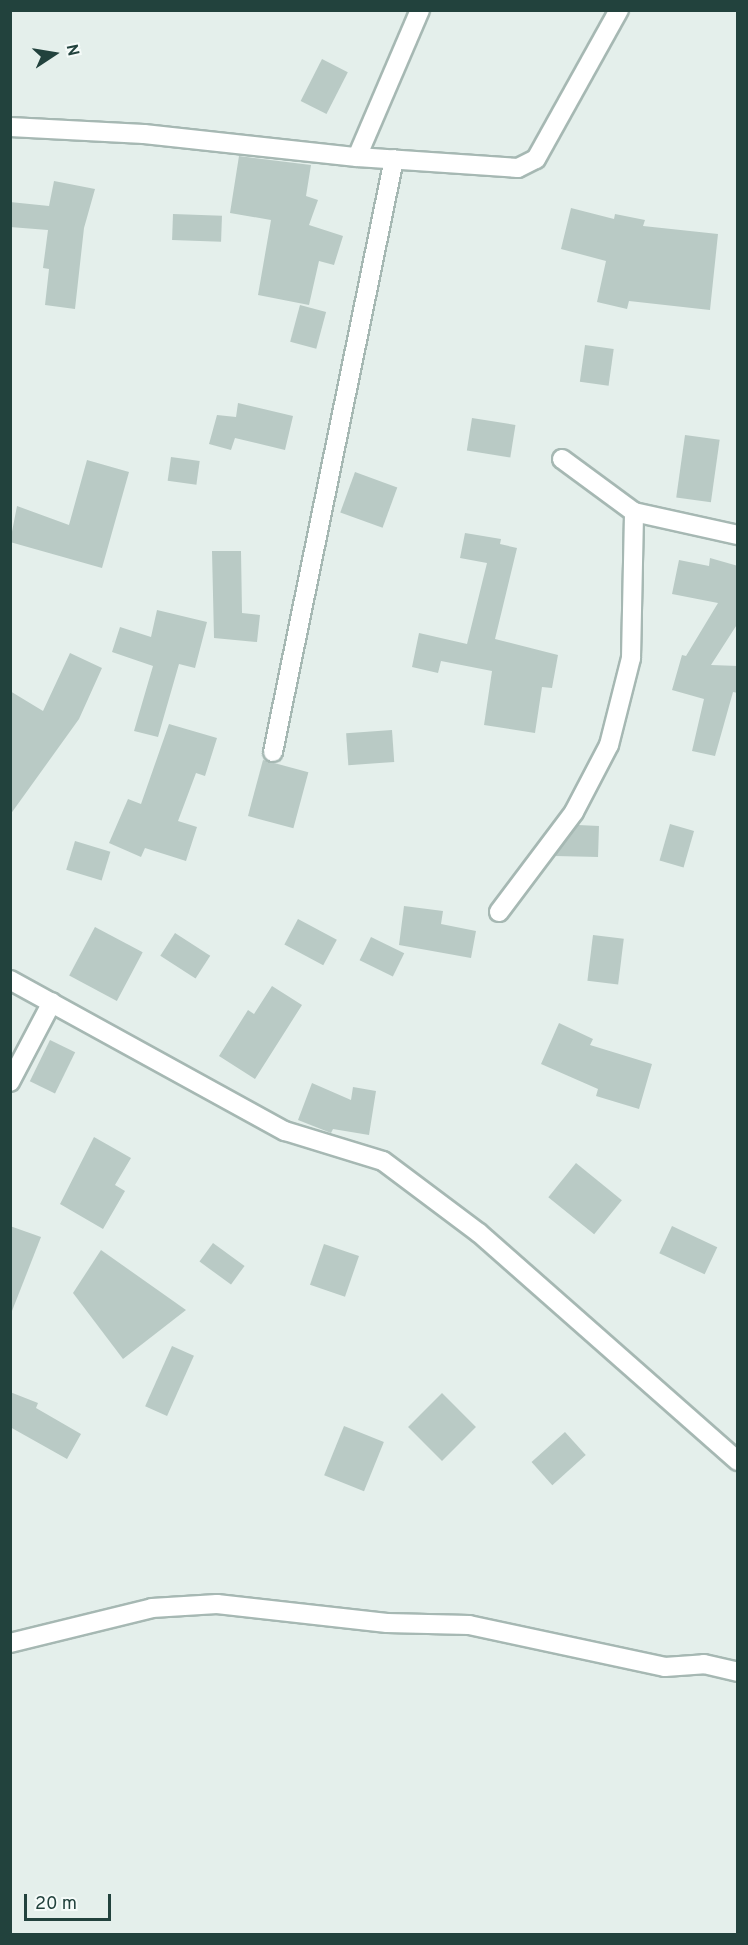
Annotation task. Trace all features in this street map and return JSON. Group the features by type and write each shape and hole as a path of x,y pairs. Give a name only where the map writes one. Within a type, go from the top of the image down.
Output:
{"street":[{"path":"357,157 420,10"},
{"path":"10,127 144,134 357,157 495,168 529,165 543,148 619,10"},
{"path":"273,752 394,159"},
{"path":"562,459 634,512 738,535"},
{"path":"499,912 574,812 609,745 631,657 634,512"},
{"path":"10,980 285,1131 383,1161 479,1233 738,1461"},
{"path":"10,1082 52,1002"},
{"path":"10,1643 153,1608 217,1604 376,1622 469,1625 665,1667 704,1664 738,1672"}],"building":[{"path":"322,59 348,72 327,114 301,101"},
{"path":"239,156 311,165 306,196 318,200 309,225 343,236 334,265 319,261 309,305 258,295 271,220 230,213"},
{"path":"54,181 95,189 84,228 75,309 45,305 49,269 43,268 48,230 10,227 10,202 49,206"},
{"path":"571,208 614,219 615,214 645,220 643,226 718,234 710,310 629,301 627,309 597,302 606,261 561,249"},
{"path":"173,214 222,216 221,242 172,240"},
{"path":"300,305 326,312 316,349 290,342"},
{"path":"585,345 614,349 609,386 580,382"},
{"path":"238,403 293,416 285,450 235,438 231,450 209,444 217,415 236,417"},
{"path":"472,418 515,425 510,457 467,451"},
{"path":"685,435 720,440 711,502 676,497"},
{"path":"171,457 200,461 196,485 168,481"},
{"path":"87,460 129,472 102,568 10,542 17,506 69,525"},
{"path":"355,472 397,487 383,528 340,512"},
{"path":"465,533 501,539 500,544 517,548 495,639 558,655 552,688 542,687 535,733 484,725 492,671 441,661 438,673 412,667 419,633 467,644 487,563 460,558"},
{"path":"212,551 241,551 242,613 260,615 257,642 214,638"},
{"path":"710,558 738,566 738,623 711,665 738,666 738,693 733,692 715,756 692,751 704,699 672,690 682,655 686,656 718,603 672,594 679,560 709,566"},
{"path":"157,610 207,622 195,668 179,664 158,737 134,731 153,666 112,652 120,627 151,637"},
{"path":"70,653 102,668 79,719 10,815 10,691 43,711"},
{"path":"169,724 217,738 205,776 196,773 178,821 197,827 186,861 145,848 141,857 109,843 128,799 141,804"},
{"path":"392,730 394,762 348,765 346,733"},
{"path":"263,760 308,772 293,828 248,816"},
{"path":"670,824 694,831 684,867 660,861"},
{"path":"578,825 599,826 598,857 555,856"},
{"path":"75,841 110,852 102,881 66,870"},
{"path":"404,906 443,911 441,924 476,931 471,958 399,945"},
{"path":"298,919 337,940 323,965 284,945"},
{"path":"95,927 143,952 117,1001 69,976"},
{"path":"175,933 210,956 196,979 160,956"},
{"path":"593,935 624,939 618,984 587,981"},
{"path":"371,937 404,953 393,977 360,960"},
{"path":"272,986 302,1005 255,1079 219,1056 248,1010 254,1014"},
{"path":"559,1023 593,1039 590,1045 652,1064 639,1109 596,1096 598,1089 541,1064"},
{"path":"50,1040 75,1052 55,1094 30,1081"},
{"path":"312,1083 351,1100 353,1087 376,1091 369,1135 333,1129 331,1133 298,1120"},
{"path":"94,1137 131,1158 115,1185 125,1191 103,1229 60,1204"},
{"path":"576,1163 622,1200 594,1234 548,1197"},
{"path":"10,1226 41,1237 12,1311 10,1311"},
{"path":"672,1226 717,1247 705,1274 659,1253"},
{"path":"213,1243 245,1266 231,1285 199,1262"},
{"path":"324,1244 359,1256 345,1297 310,1285"},
{"path":"101,1250 186,1310 123,1359 73,1293"},
{"path":"172,1346 194,1356 167,1416 145,1406"},
{"path":"10,1392 38,1403 36,1408 81,1434 67,1459 10,1427"},
{"path":"442,1393 476,1427 442,1461 408,1427"},
{"path":"344,1426 384,1442 364,1491 324,1475"},
{"path":"565,1432 586,1455 552,1485 532,1462"}]}
